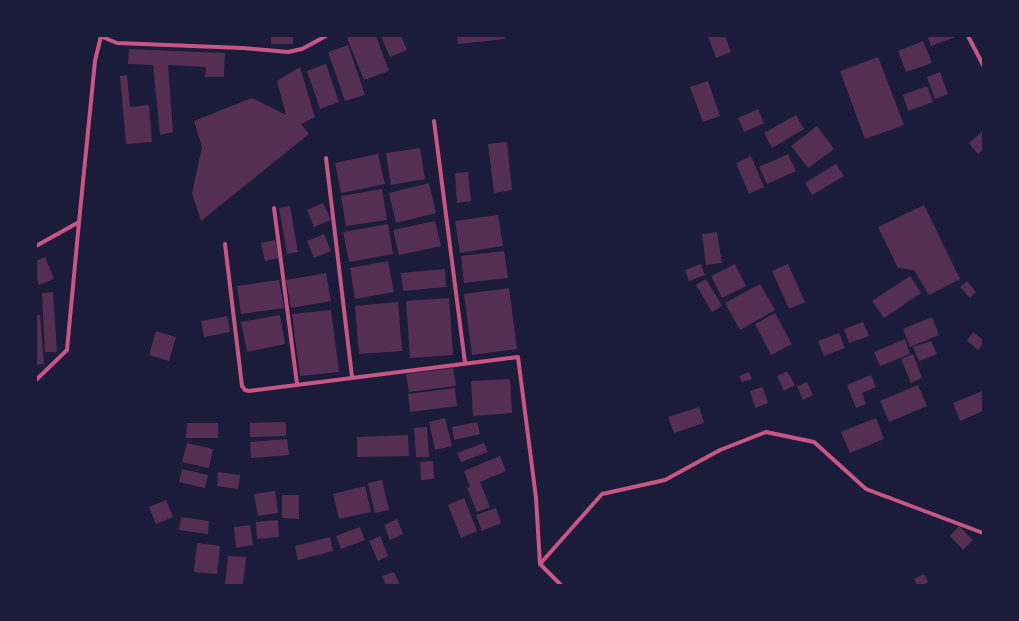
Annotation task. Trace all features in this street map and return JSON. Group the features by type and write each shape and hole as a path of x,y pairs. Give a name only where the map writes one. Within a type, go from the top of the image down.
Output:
{"street":[{"path":"36,380 67,350 95,62 101,36 118,43 243,48 288,52 302,49 326,36"},
{"path":"968,36 983,65"},
{"path":"434,121 465,363"},
{"path":"326,158 352,377"},
{"path":"274,208 297,384"},
{"path":"36,246 79,222"},
{"path":"225,244 242,386 245,390 249,391 518,357 536,498 540,564 561,585"},
{"path":"540,564 602,494 664,480 720,450 766,432 814,442 866,489 983,533"}],"building":[{"path":"271,36 293,36 293,44 271,44"},
{"path":"352,36 376,36 389,71 364,80 347,38"},
{"path":"381,36 401,36 407,50 390,57"},
{"path":"457,36 505,36 505,39 458,44"},
{"path":"708,36 725,36 731,52 716,58"},
{"path":"927,36 958,36 931,46"},
{"path":"923,41 932,63 906,72 898,51"},
{"path":"348,45 365,95 345,101 328,52"},
{"path":"129,49 225,53 224,77 205,77 206,67 168,65 173,132 160,135 153,65 128,64"},
{"path":"878,57 904,125 865,139 840,71"},
{"path":"326,64 339,102 320,109 307,71"},
{"path":"300,67 315,117 301,124 309,134 201,221 192,193 202,147 194,121 252,98 286,115 277,81"},
{"path":"940,72 948,94 935,99 927,77"},
{"path":"127,75 130,107 149,105 152,142 126,144 120,76"},
{"path":"708,81 720,116 703,122 690,87"},
{"path":"927,86 933,102 908,111 903,95"},
{"path":"758,109 764,123 744,132 738,118"},
{"path":"796,115 804,129 772,148 764,133"},
{"path":"817,126 834,149 808,168 791,146"},
{"path":"983,131 983,150 978,154 969,143"},
{"path":"507,142 512,190 494,193 488,144"},
{"path":"420,148 425,179 391,185 386,153"},
{"path":"378,154 385,184 341,193 335,163"},
{"path":"788,154 796,171 767,184 759,167"},
{"path":"751,156 764,187 749,194 736,163"},
{"path":"836,164 844,176 812,195 805,183"},
{"path":"468,172 471,201 457,203 455,173"},
{"path":"429,183 436,213 396,223 389,193"},
{"path":"382,189 387,220 346,226 341,196"},
{"path":"323,203 331,220 314,227 307,210"},
{"path":"924,205 960,279 929,295 914,270 898,268 878,227"},
{"path":"290,206 298,252 287,254 279,208"},
{"path":"498,215 503,246 460,253 455,221"},
{"path":"435,221 441,246 399,255 393,230"},
{"path":"388,224 393,254 349,262 343,232"},
{"path":"717,232 722,263 706,265 702,234"},
{"path":"324,234 331,251 314,258 307,241"},
{"path":"275,240 279,258 265,261 261,243"},
{"path":"504,251 508,278 464,283 461,256"},
{"path":"45,257 54,279 39,285 36,276 36,261"},
{"path":"388,261 394,292 355,299 350,268"},
{"path":"701,264 705,275 689,281 685,270"},
{"path":"735,264 746,286 722,298 711,276"},
{"path":"788,264 805,302 789,309 772,271"},
{"path":"445,269 446,287 403,291 401,273"},
{"path":"326,273 331,301 291,308 286,280"},
{"path":"910,276 921,293 884,318 872,301"},
{"path":"706,279 722,306 712,312 696,285"},
{"path":"279,280 284,308 241,314 237,286"},
{"path":"967,281 976,292 970,298 960,287"},
{"path":"760,284 775,310 740,330 725,303"},
{"path":"509,288 517,349 472,355 464,294"},
{"path":"53,292 57,352 45,352 42,293"},
{"path":"449,298 453,355 410,358 406,301"},
{"path":"398,302 402,351 359,354 355,306"},
{"path":"331,310 339,372 300,376 292,314"},
{"path":"775,313 792,344 771,355 755,324"},
{"path":"36,315 40,315 44,364 36,365"},
{"path":"280,315 285,344 247,352 241,322"},
{"path":"227,316 230,332 204,337 201,321"},
{"path":"932,317 939,335 910,347 903,329"},
{"path":"863,322 869,336 849,343 844,329"},
{"path":"156,331 176,337 169,361 149,355"},
{"path":"973,332 983,340 983,343 978,350 967,341"},
{"path":"839,333 845,348 824,356 818,341"},
{"path":"905,339 910,354 880,366 874,352"},
{"path":"931,341 937,354 919,361 913,347"},
{"path":"913,354 922,378 911,383 901,359"},
{"path":"453,368 456,386 409,392 406,374"},
{"path":"787,371 795,385 784,391 777,376"},
{"path":"749,372 752,379 742,382 739,376"},
{"path":"871,375 876,387 862,393 866,404 856,408 847,385"},
{"path":"510,379 512,413 473,416 471,381"},
{"path":"807,382 813,395 803,400 797,386"},
{"path":"918,385 927,406 889,422 880,401"},
{"path":"763,387 768,403 755,408 750,391"},
{"path":"455,388 457,406 410,412 408,394"},
{"path":"982,391 983,411 960,421 953,403"},
{"path":"699,407 704,423 674,433 668,417"},
{"path":"445,418 452,446 435,450 429,422"},
{"path":"876,418 884,439 850,453 841,432"},
{"path":"286,422 286,436 250,437 250,423"},
{"path":"477,422 480,434 454,440 452,427"},
{"path":"187,423 218,423 218,438 186,438"},
{"path":"427,427 429,457 416,457 414,428"},
{"path":"408,435 409,456 357,457 357,437"},
{"path":"287,439 289,455 251,458 250,442"},
{"path":"187,443 213,449 209,468 182,462"},
{"path":"484,443 488,452 461,462 457,453"},
{"path":"500,456 506,471 480,482 490,507 477,512 467,488 470,487 464,471"},
{"path":"433,461 434,479 421,480 420,462"},
{"path":"182,469 208,475 205,488 179,482"},
{"path":"218,472 240,475 238,489 217,486"},
{"path":"382,480 389,510 375,513 368,483"},
{"path":"365,486 371,512 339,519 333,494"},
{"path":"275,491 278,513 258,516 254,494"},
{"path":"282,495 299,495 299,519 282,518"},
{"path":"464,498 477,531 461,538 448,505"},
{"path":"166,500 173,517 156,524 149,507"},
{"path":"496,508 501,523 482,531 476,515"},
{"path":"181,517 209,521 208,534 179,530"},
{"path":"397,519 403,534 390,540 384,525"},
{"path":"278,520 279,537 257,539 256,522"},
{"path":"250,525 253,545 236,548 234,527"},
{"path":"959,526 973,540 963,550 950,536"},
{"path":"360,527 365,540 341,549 336,536"},
{"path":"380,536 388,556 378,561 369,541"},
{"path":"330,537 333,551 298,560 295,546"},
{"path":"197,543 220,546 217,574 194,572"},
{"path":"228,556 246,557 243,585 225,585"},
{"path":"394,572 400,585 386,585 382,576"},
{"path":"924,574 928,582 924,585 917,585 914,579"}]}
